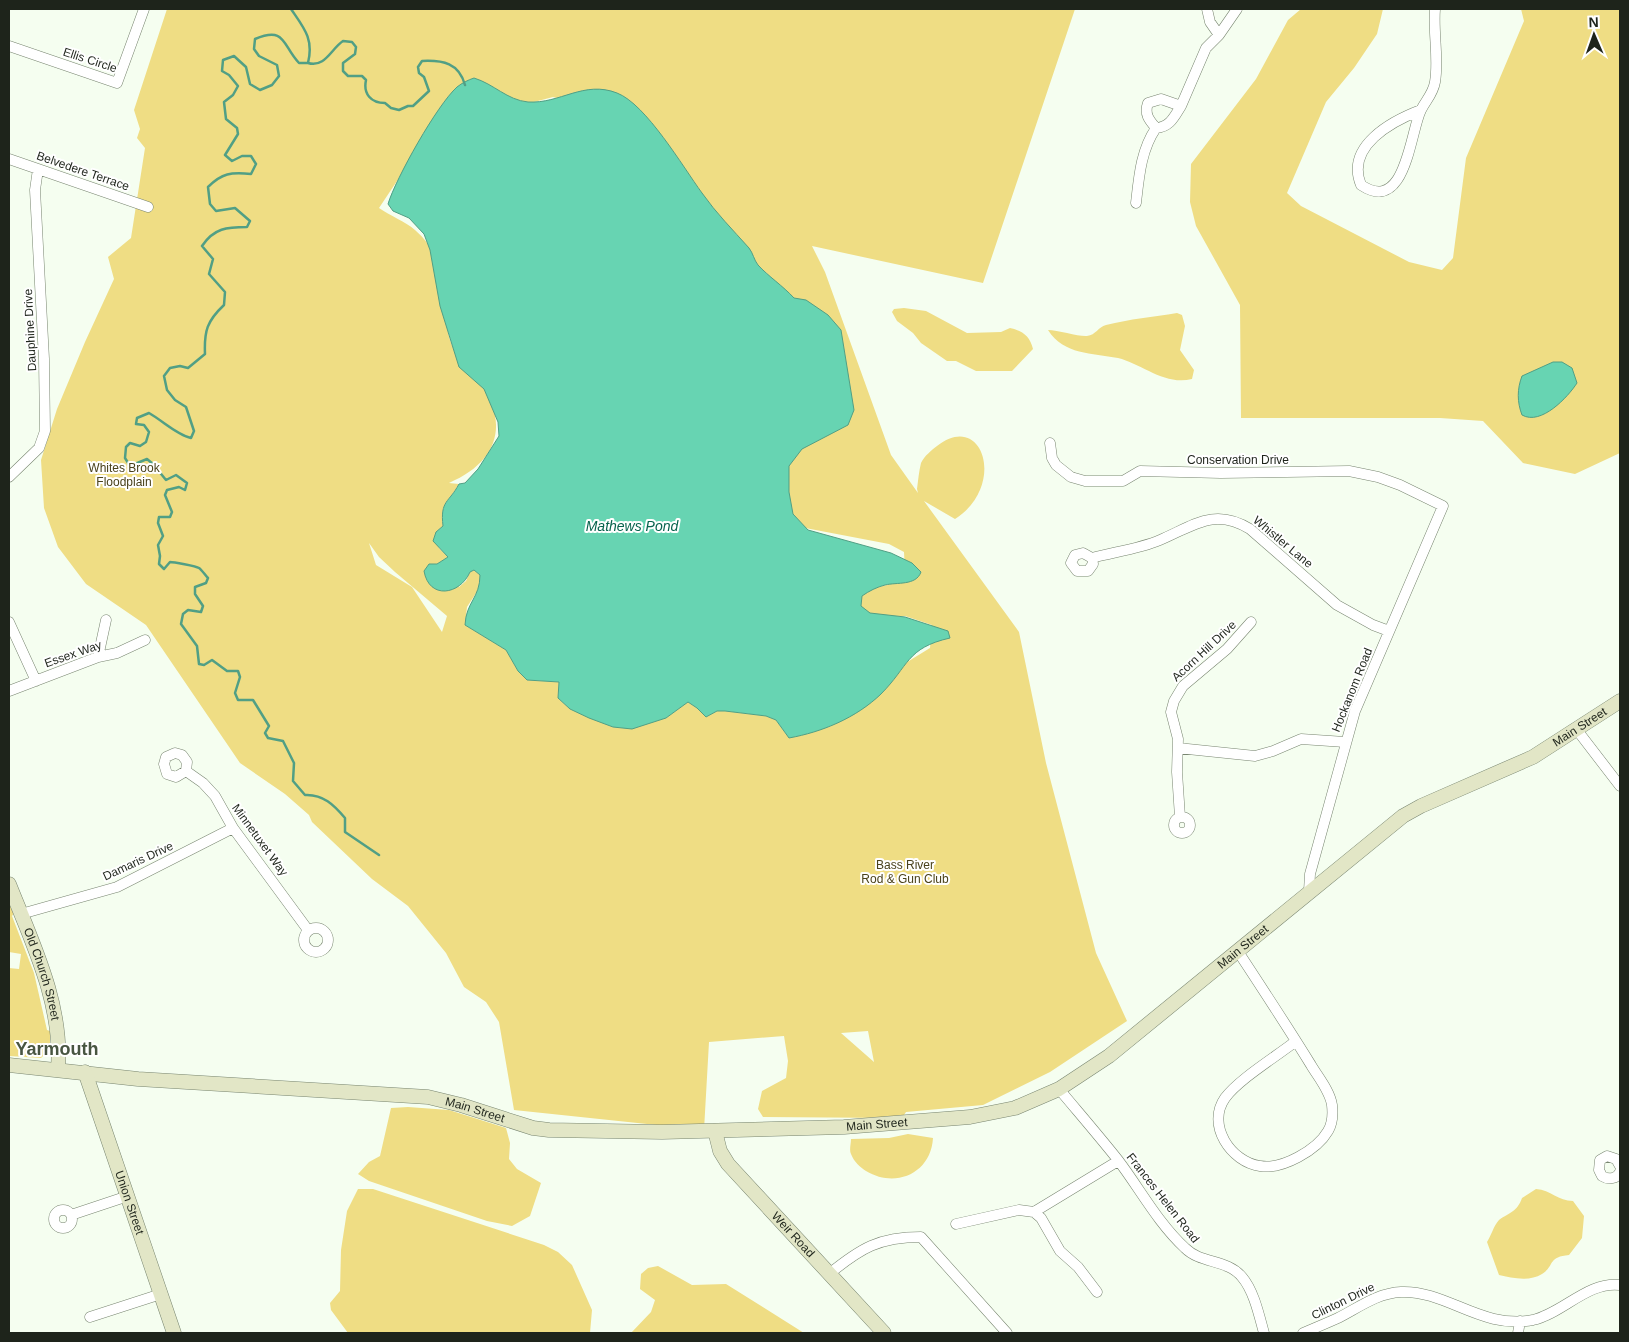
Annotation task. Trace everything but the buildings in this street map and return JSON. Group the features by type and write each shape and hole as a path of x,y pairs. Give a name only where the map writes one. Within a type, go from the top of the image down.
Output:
{"main road":[{"name":"Main Street","path":"9,1064 138,1079 428,1098 461,1105 533,1128 586,1132 715,1131 844,1126 970,1117 1015,1108 1059,1090 1124,1045 1384,830 1412,811 1533,757 1620,701"},
{"name":"Old Church Street","path":"9,884 46,981 56,1016 60,1048 58,1069"},
{"name":"Union Street","path":"85,1072 174,1333"},
{"name":"Weir Road","path":"715,1131 720,1151 728,1164 884,1333"}],"street":[{"name":"Ellis Circle","path":"9,46 117,83 144,9"},
{"path":"1207,9 1210,22 1219,35"},
{"path":"1136,203 1143,154 1148,140 1156,128 1164,127 1172,121 1181,106 1206,48 1219,35 1237,9"},
{"path":"1421,110 1398,119 1372,140 1361,154 1357,166 1361,185 1378,191 1388,188 1396,182 1409,156 1421,110 1430,96 1435,82 1435,9"},
{"path":"1156,128 1148,119 1146,110 1148,103 1161,100 1181,106"},
{"name":"Belvedere Terrace","path":"9,159 148,207"},
{"name":"Dauphine Drive","path":"9,477 39,448 45,431 44,359 35,190 38,169"},
{"name":"Conservation Drive","path":"1050,443 1052,458 1060,468 1070,477 1085,481 1123,481 1140,471 1221,474 1349,471 1378,476 1400,484 1444,506"},
{"name":"Hockanom Road","path":"1309,891 1310,874 1355,711 1444,506"},
{"name":"Whistler Lane","path":"1092,558 1159,540 1196,522 1210,519 1231,520 1250,529 1349,614 1389,631"},
{"path":"98,657 106,620"},
{"path":"9,622 36,681"},
{"name":"Acorn Hill Drive","path":"1180,818 1177,772 1178,748 1171,712 1177,695 1192,677 1240,637 1250,622"},
{"name":"Essex Way","path":"9,691 98,657 117,653 145,640"},
{"path":"1577,730 1619,782"},
{"path":"1178,748 1255,756 1273,752 1302,738 1345,742"},
{"name":"Minnetuxet Way","path":"186,771 215,796 233,828 271,876 308,930"},
{"name":"Damaris Drive","path":"21,914 117,887 233,828"},
{"path":"1237,950 1296,1041 1330,1096 1333,1111 1331,1125 1325,1135 1313,1146 1286,1162 1269,1167 1251,1164 1236,1155 1224,1141 1219,1129 1220,1108 1230,1092 1296,1041"},
{"name":"Frances Helen Road","path":"1059,1090 1118,1161 1185,1249 1195,1257 1220,1263 1240,1275 1258,1312 1264,1333"},
{"path":"1034,1212 1118,1161"},
{"path":"71,1215 128,1196"},
{"path":"956,1224 1020,1210 1034,1212 1041,1218 1060,1251 1078,1267 1097,1292"},
{"path":"829,1274 867,1246 892,1238 921,1237 1007,1333"},
{"name":"Clinton Drive","path":"1303,1333 1375,1298 1401,1292 1425,1293 1479,1316 1520,1321 1546,1315 1603,1286 1620,1286"},
{"path":"90,1317 161,1294"},
{"path":"1518,1333 1520,1321"}],"green space":[{"name":"Bass River Rod & Gun Club","path":"167,9 1075,9 983,283 812,246 825,272 891,455 918,493 921,463 937,446 953,437 967,438 977,445 983,457 984,472 981,489 971,505 955,519 924,501 1019,632 1046,763 1096,953 1127,1021 1050,1072 983,1105 906,1112 904,1115 894,1118 763,1117 758,1109 762,1091 786,1078 788,1061 784,1036 709,1042 704,1130 514,1110 499,1022 486,1002 464,987 446,953 408,906 372,879 312,822 309,815 285,794 240,763 146,625 86,584 58,547 44,508 41,460 57,409 114,279 108,257 131,238 145,148 137,138 140,129 134,110","holes":["459,88 515,107 553,97 594,108 780,286 777,497 800,527 889,544 904,552 905,572 887,585 861,591 848,630 888,617 905,616 932,625 930,648 886,675 851,703 831,726 806,733 786,734 776,720 766,716 717,711 706,717 688,702 666,718 613,727 570,709 558,698 559,682 527,680 518,671 506,650 465,625 467,607 480,587 480,575 474,570 470,572 466,581 459,587 437,564 448,557 439,548 436,532 443,526 444,507 459,484 449,483 466,474 479,464 488,453 494,440 496,426 494,412 489,396 479,380 459,356 450,340 442,282 435,255 427,242 415,230 379,208","369,543 379,557 395,572 447,616 442,632 412,587 376,565","868,1031 874,1062 841,1033"]},
{"path":"1301,9 1383,9 1377,34 1354,68 1326,102 1287,193 1301,206 1409,262 1442,270 1453,258 1466,158 1524,21 1521,9 1620,9 1620,453 1575,474 1523,463 1483,421 1440,418 1241,418 1240,305 1196,226 1190,202 1191,164 1256,79 1288,20"},
{"path":"904,308 926,311 967,333 1001,332 1010,328 1015,329 1028,337 1033,349 1012,371 976,371 956,361 947,361 921,343 913,333 897,321 892,312 894,309"},
{"path":"1177,313 1182,315 1185,326 1180,350 1194,370 1192,379 1172,380 1118,358 1070,349 1048,330 1087,336 1106,325"},
{"path":"9,900 14,913 12,916 34,973 47,1030 50,1031 50,1049 41,1058 9,1056 9,968 19,969 21,954 9,952"},
{"path":"408,1107 449,1110 506,1128 510,1143 509,1159 517,1169 541,1183 530,1216 512,1226 487,1221 369,1181 358,1174 369,1162 380,1156 391,1108"},
{"path":"908,1134 933,1138 931,1150 919,1169 900,1178 877,1176 866,1171 855,1162 850,1152 851,1139 889,1138"},
{"path":"358,1189 373,1189 544,1245 558,1252 572,1265 592,1310 590,1333 348,1333 331,1310 330,1303 340,1291 341,1250 347,1211"},
{"path":"1536,1189 1546,1191 1568,1201 1573,1201 1584,1216 1582,1238 1569,1255 1554,1260 1542,1274 1532,1278 1520,1279 1499,1275 1487,1242 1499,1220 1513,1211 1522,1198"},
{"path":"658,1266 692,1285 726,1284 804,1333 631,1333 651,1312 655,1300 640,1289 641,1274 648,1268"}],"water":[{"name":"Mathews Pond","path":"474,78 520,101 540,102 594,89 617,93 628,99 663,137 707,200 749,248 758,265 794,298 806,300 828,315 841,330 854,410 848,425 802,449 789,466 789,492 793,514 808,530 891,553 912,563 921,572 915,580 873,589 862,596 861,606 870,613 905,617 948,631 950,638 936,642 916,653 881,694 850,717 826,728 789,738 776,720 766,716 717,711 706,717 688,702 666,718 632,729 613,727 570,709 558,698 559,682 527,680 518,671 506,650 465,625 468,611 476,595 479,583 480,575 474,570 470,572 459,586 445,591 432,587 427,580 424,571 429,564 437,564 448,557 433,541 436,532 443,526 444,506 459,484 465,483 478,469 499,436 498,422 484,389 459,367 440,306 430,250 424,234 409,218 393,211 388,204 399,177 428,125 457,87"},
{"path":"1553,362 1562,362 1572,368 1577,383 1561,402 1545,413 1537,417 1522,415 1518,396 1522,376"}],"waterway":[{"path":"291,9 304,28 309,40 310,55 308,63 299,63 278,36 265,36 255,39 254,49 259,56 277,65 279,76 272,85 260,90 250,84 246,67 234,56 223,60 222,71 229,75 238,86 233,95 224,102 226,119 237,128 238,134 225,155 232,161 242,156 251,156 256,164 251,174 227,174 208,187 210,204 216,211 235,208 250,221 247,227 233,227 216,232 202,246 213,259 209,274 225,292 224,305 210,321 205,339 205,354 188,368 180,366 170,368 164,376 167,390 175,400 186,407 194,431 191,438 175,431 149,413 137,418 136,424 144,425 149,432 146,442 140,446 130,443 126,447 125,458 130,466 147,459 166,480 176,475 187,483 185,490 179,487 167,490 165,495 172,512 170,517 159,517 158,523 163,536 158,545 159,564 164,569 170,562 197,567 208,578 206,583 195,587 195,594 203,606 201,612 188,610 183,614 181,624 197,646 199,664 204,665 212,660 227,671 238,671 240,677 235,693 238,700 253,700 269,726 265,733 268,738 283,741 294,763 293,781 305,795 323,798 332,805 345,818 345,832 379,855"},
{"path":"308,63 319,63 343,41 352,42 356,47 355,54 343,63 343,71 348,76 362,76 366,80 365,85 369,97 399,110 413,106 429,91 424,77 419,73 418,67 422,61 437,61 449,64 459,72 465,85"}],"district":[{"name":"Yarmouth","path":"57,1049"}],"park label":[{"name":"Whites Brook Floodplain","path":"124,475"}]}
